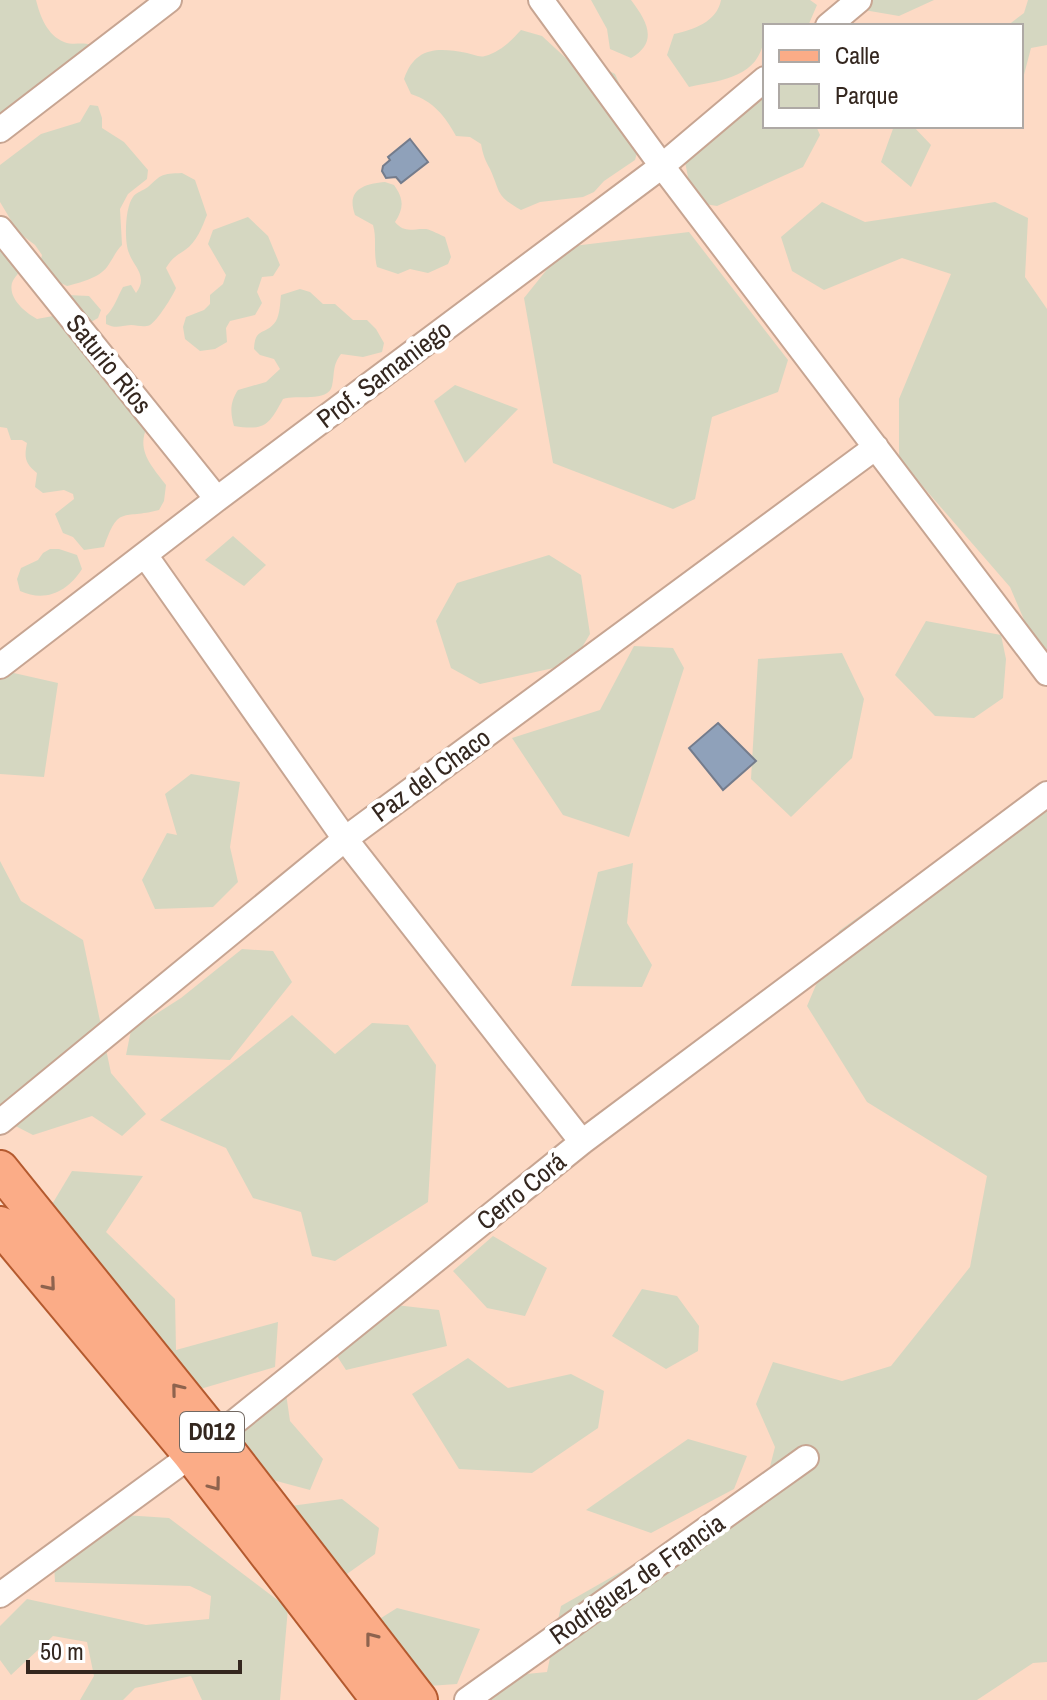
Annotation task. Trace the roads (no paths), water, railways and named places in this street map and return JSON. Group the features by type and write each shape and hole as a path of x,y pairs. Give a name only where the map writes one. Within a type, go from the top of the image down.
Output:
{"main road":[{"name":"D012","path":"0,1169 204,1445 380,1700"},
{"name":"D012","path":"0,1225 204,1445 419,1700"}],"street":[{"path":"0,130 169,0"},
{"path":"541,0 662,166 1047,673"},
{"path":"830,24 859,0"},
{"name":"Prof. Samaniego","path":"0,666 217,499 662,166 763,81"},
{"name":"Saturio Rios","path":"0,229 217,499"},
{"name":"Paz del Chaco","path":"0,1122 345,839 876,447"},
{"path":"145,555 345,839 582,1142"},
{"name":"Cerro Corá","path":"0,1595 204,1445 582,1142 1047,794"},
{"name":"Rodríguez de Francia","path":"467,1700 806,1458"}],"water":[{"path":"410,139 428,162 401,183 396,177 386,178 382,171 390,160 388,157"},
{"path":"718,723 756,761 723,790 689,748"}]}
